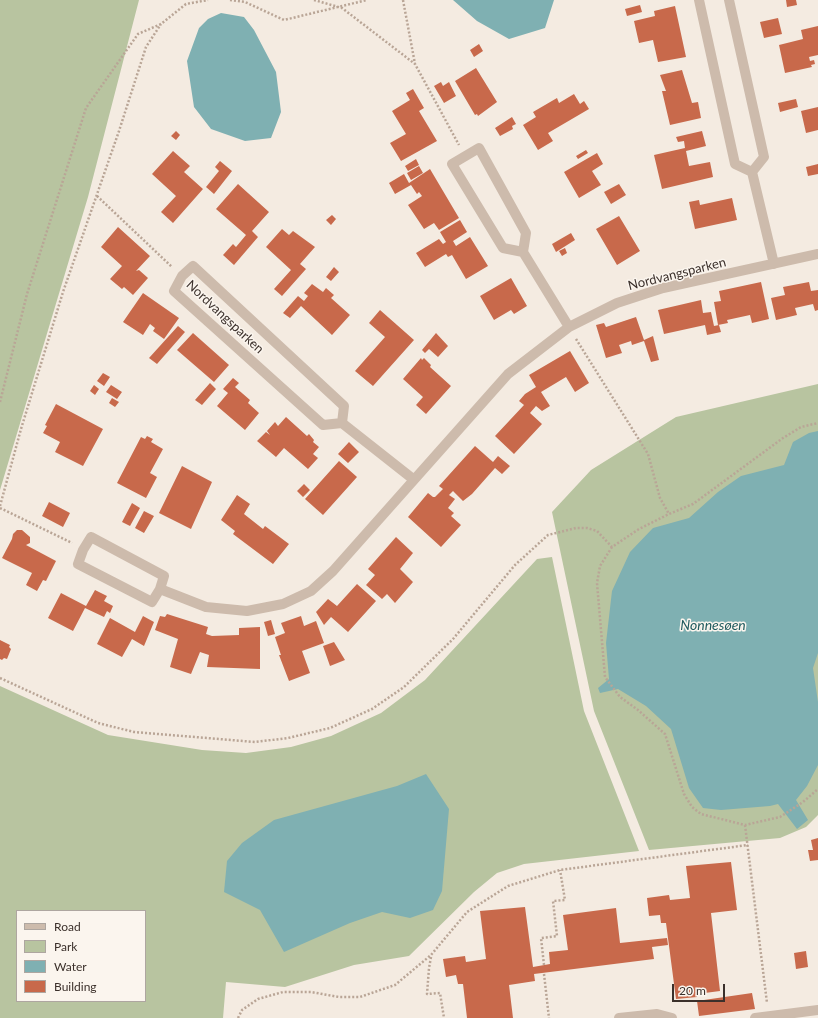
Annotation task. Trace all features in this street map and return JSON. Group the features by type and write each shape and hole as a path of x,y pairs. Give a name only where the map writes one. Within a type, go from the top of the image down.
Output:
{"street":[{"path":"699,0 735,164 752,172"},
{"path":"729,0 764,157 752,172"},
{"path":"523,252 503,248 452,164 479,148 526,233 523,252 569,327"},
{"path":"752,172 774,264"},
{"name":"Nordvangsparken","path":"160,589 206,607 247,611 283,604 311,591 333,571 413,479 508,374 569,327 617,303 663,288 818,254"},
{"name":"Nordvangsparken","path":"193,266 344,406 342,423 323,425 174,291 182,276 193,266"},
{"path":"342,423 413,479"},
{"path":"91,537 164,576 160,589 152,602 78,564 83,550 91,537"},
{"path":"755,1018 818,1010"},
{"path":"619,1018 657,1014 672,1018"}],"path":[{"path":"0,402 27,294 86,108 138,34 161,24 186,4 208,0"},
{"path":"230,0 245,2 284,20 342,8 367,0"},
{"path":"314,0 342,8 415,64"},
{"path":"403,0 415,64 465,156"},
{"path":"83,550 0,507 21,429 61,300 146,47 161,24"},
{"path":"97,196 182,276"},
{"path":"569,327 648,454 660,498 669,514"},
{"path":"818,423 809,424 795,431 693,504 639,529 612,547 600,566 597,583 605,678 620,697 638,710 665,734 684,794 692,807 701,814 746,825 780,817 803,802 818,789"},
{"path":"0,678 98,723 134,732 255,742 288,738 330,728 372,708 404,687 453,639 515,565 548,536 576,528 587,528 597,531 612,547"},
{"path":"746,825 769,1016"},
{"path":"238,1018 242,1010 258,999 283,992 311,992 339,997 360,997 395,985 432,955 467,912 508,886 560,870 748,845"},
{"path":"544,965 541,938 557,936 553,901 565,900 560,870"},
{"path":"432,955 429,968 428,994 440,993 444,1018"},
{"path":"544,974 549,1018"}],"green space":[{"path":"0,0 139,0 88,197 0,490"},
{"path":"818,384 818,815 806,827 780,838 649,850 594,711 552,512 591,470 676,417"},
{"path":"552,557 584,711 639,851 524,864 497,873 474,892 409,956 354,965 285,987 226,982 223,1018 0,1018 0,686 108,735 202,750 246,753 291,747 331,736 381,713 425,680 537,559"}],"water":[{"path":"453,0 554,0 545,28 509,39 477,21"},
{"path":"221,13 244,17 254,30 276,72 281,112 271,138 245,141 211,129 194,107 187,61 199,28 208,19"},
{"name":"Nonnesøen","path":"818,431 818,653 813,668 818,702 818,765 807,786 796,800 808,820 797,829 778,804 721,810 703,808 689,788 671,729 646,706 618,689 600,693 598,688 609,679 606,643 612,591 630,552 653,528 689,518 718,492 741,476 784,465 793,442 809,433"},
{"path":"426,774 449,809 442,891 433,910 410,918 382,912 350,923 284,952 260,910 224,892 227,861 242,843 274,820 397,786"}],"building":[{"path":"786,0 796,0 797,5 787,7"},
{"path":"640,5 642,12 627,16 625,9"},
{"path":"675,6 686,57 658,62 653,40 639,43 634,21 655,16 654,11"},
{"path":"778,18 782,34 764,38 760,22"},
{"path":"818,26 818,55 809,57 810,61 814,60 815,64 811,65 812,67 785,73 779,45 803,39 801,30"},
{"path":"479,44 483,51 474,57 470,50"},
{"path":"476,68 497,102 478,116 477,114 475,115 455,81"},
{"path":"682,70 692,103 698,102 701,118 670,125 662,91 666,91 660,75"},
{"path":"441,82 443,86 449,82 456,96 444,103 434,86"},
{"path":"413,89 424,108 419,111 437,141 401,161 390,143 406,134 392,111 410,100 406,93"},
{"path":"574,94 580,104 584,101 589,109 548,133 553,141 538,150 523,125 536,117 533,112 557,98 559,103"},
{"path":"796,99 798,107 780,112 778,103"},
{"path":"818,107 818,130 806,133 801,111"},
{"path":"512,117 516,124 512,126 513,129 500,136 495,128"},
{"path":"176,131 180,135 176,140 171,136"},
{"path":"702,131 706,146 686,151 689,166 710,162 713,177 662,189 654,155 685,148 684,141 678,142 676,137"},
{"path":"586,150 588,153 578,159 576,156"},
{"path":"173,151 190,166 184,172 203,189 173,223 161,212 176,196 152,174"},
{"path":"597,153 603,164 592,171 601,185 579,198 564,172"},
{"path":"416,159 419,165 408,171 405,166"},
{"path":"220,161 232,171 214,194 206,187 219,171 215,167"},
{"path":"818,164 818,174 808,176 806,167"},
{"path":"419,166 423,173 411,180 407,173"},
{"path":"430,169 459,218 439,230 434,223 424,229 408,205 422,196 419,192 417,194 411,185 395,194 389,183 404,174 409,183"},
{"path":"238,184 269,212 252,231 258,237 234,265 223,255 233,244 236,247 246,235 216,209"},
{"path":"619,184 626,195 611,204 604,192"},
{"path":"732,198 737,220 695,229 689,202 699,200 700,205"},
{"path":"332,215 336,219 331,225 326,220"},
{"path":"619,216 640,251 617,265 596,229"},
{"path":"460,220 467,232 453,241 456,246 470,237 488,266 466,279 452,255 448,257 446,254 425,267 416,253 439,239 443,244 446,242 440,232"},
{"path":"118,227 150,256 136,271 139,270 148,278 133,295 124,287 122,289 110,279 122,266 101,247"},
{"path":"282,229 289,235 293,231 315,247 300,264 306,269 282,296 274,289 291,270 266,247"},
{"path":"571,233 575,240 556,252 552,244"},
{"path":"565,248 567,253 562,256 559,251"},
{"path":"334,267 339,272 331,281 326,277"},
{"path":"511,278 527,306 514,314 511,310 494,320 480,296"},
{"path":"761,282 769,319 752,323 750,315 727,320 728,323 718,325 714,302 721,301 719,291"},
{"path":"809,282 811,291 818,290 818,310 815,311 813,304 795,308 797,315 776,320 771,298 785,295 783,287"},
{"path":"312,284 323,292 326,288 334,295 331,298 350,315 332,335 301,306 290,318 283,313 298,296 304,301 308,296 304,293"},
{"path":"143,293 179,318 164,339 153,331 155,328 150,324 143,335 123,322"},
{"path":"701,300 703,313 711,312 714,326 719,325 721,332 707,335 705,325 664,334 658,310"},
{"path":"380,310 414,340 373,386 355,371 385,337 369,323"},
{"path":"636,317 644,340 653,336 659,360 651,362 644,341 632,345 631,341 619,345 622,353 606,358 596,325 604,323 606,327"},
{"path":"178,326 185,332 157,364 149,358"},
{"path":"193,333 229,365 214,382 177,350"},
{"path":"436,333 448,346 438,357 429,349 425,353 422,350"},
{"path":"570,351 589,383 575,392 566,377 541,392 550,406 542,411 536,406 530,413 542,424 514,454 495,436 524,405 519,401 525,394 536,387 529,375"},
{"path":"421,358 422,360 424,358 431,365 430,367 451,386 426,414 416,405 423,397 403,379"},
{"path":"103,373 110,377 104,386 97,381"},
{"path":"233,378 239,383 235,387 250,400 248,403 259,413 245,430 217,406 228,393 223,389"},
{"path":"210,383 216,389 202,405 195,400"},
{"path":"94,385 99,389 95,395 90,391"},
{"path":"111,385 122,392 117,399 106,392"},
{"path":"112,398 119,402 115,407 109,403"},
{"path":"56,404 103,429 83,466 55,452 60,442 43,433 47,426 45,425"},
{"path":"286,417 307,436 309,434 314,440 313,442 319,447 313,454 318,458 308,469 284,448 276,457 257,441 266,432 270,435 267,431 275,422 278,426"},
{"path":"147,436 153,439 151,442 163,449 150,473 157,477 146,498 117,483 141,437 145,439"},
{"path":"349,442 359,452 348,463 338,454"},
{"path":"475,446 493,462 498,456 510,466 502,474 495,468 472,494 463,501 453,491 449,495 455,499 448,508 454,513 451,516 461,525 441,547 408,517 428,493 435,497 443,489 439,486"},
{"path":"339,461 357,477 323,515 305,499"},
{"path":"182,466 212,482 191,529 159,513"},
{"path":"304,484 310,490 303,497 297,491"},
{"path":"237,495 250,504 244,514 263,529 265,526 289,544 273,564 233,534 235,531 221,520"},
{"path":"49,502 70,513 63,527 42,516"},
{"path":"132,503 140,508 130,526 122,522"},
{"path":"144,511 154,516 144,533 135,528"},
{"path":"17,530 22,530 30,537 30,543 26,545 56,561 46,581 43,580 37,591 26,585 32,573 2,558 13,534"},
{"path":"396,537 413,553 400,569 413,582 395,603 387,594 382,599 366,585 375,575 368,569"},
{"path":"357,584 376,601 348,632 331,617 324,625 316,612 328,599 337,606"},
{"path":"95,590 107,596 104,601 113,606 110,613 107,611 104,617 85,608 73,631 48,618 61,593 86,606"},
{"path":"167,614 208,627 206,634 212,636 239,635 239,628 260,627 260,669 207,667 209,655 200,652 191,674 170,667 178,639 155,630 160,616 165,617"},
{"path":"143,616 154,622 144,646 132,639 122,657 97,644 110,618 135,632"},
{"path":"301,616 304,626 316,621 324,643 302,651 310,673 289,681 279,655 281,655 275,637 285,633 281,623"},
{"path":"271,620 275,634 268,636 264,622"},
{"path":"0,640 10,645 9,647 11,649 7,659 0,659"},
{"path":"334,642 345,660 330,666 323,646"},
{"path":"818,838 818,860 810,861 808,850 813,850 811,840"},
{"path":"731,862 737,910 711,913 720,991 697,994 697,997 676,999 666,923 661,923 660,915 649,916 647,898 669,895 670,900 690,898 686,866"},
{"path":"525,907 533,967 550,964 549,952 568,950 563,915 616,908 620,943 667,938 668,945 652,947 654,959 534,974 535,981 509,985 513,1018 467,1018 463,984 458,984 456,975 446,977 443,959 465,956 466,962 486,959 480,911"},
{"path":"806,951 808,967 796,969 794,953"},
{"path":"752,993 755,1009 699,1016 697,1001"}]}
